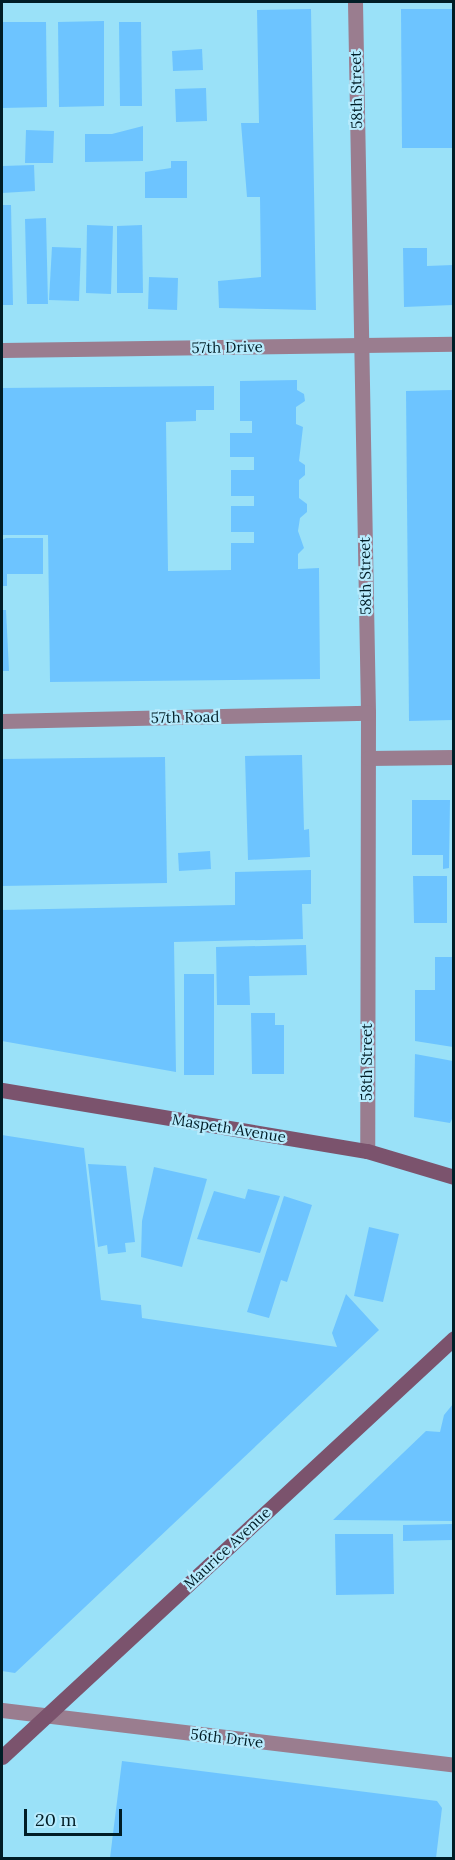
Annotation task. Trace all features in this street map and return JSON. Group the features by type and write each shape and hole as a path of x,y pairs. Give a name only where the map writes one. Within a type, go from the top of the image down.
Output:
{"main road":[{"name":"Maspeth Avenue","path":"2,1090 367,1151 453,1177"},
{"name":"Maurice Avenue","path":"2,1757 453,1338"}],"street":[{"name":"58th Street","path":"355,2 368,713 367,1151"},
{"name":"57th Drive","path":"2,350 453,344"},
{"name":"57th Road","path":"2,721 368,713"},
{"path":"368,758 453,757"},
{"name":"56th Drive","path":"2,1710 453,1765"}],"building":[{"path":"311,9 316,310 219,308 218,281 261,277 260,197 247,197 241,123 259,123 257,10"},
{"path":"401,9 453,9 453,148 402,148"},
{"path":"104,21 104,106 59,107 58,22"},
{"path":"2,22 46,22 47,107 2,108"},
{"path":"119,22 141,22 142,106 120,106"},
{"path":"202,49 203,70 173,71 172,51"},
{"path":"206,88 207,121 176,122 175,89"},
{"path":"143,126 143,161 85,162 85,134 112,134"},
{"path":"26,130 54,131 53,163 25,163"},
{"path":"171,161 187,161 187,198 145,198 145,172 171,168"},
{"path":"34,165 35,191 2,193 2,166"},
{"path":"2,205 11,205 13,305 2,305"},
{"path":"46,218 48,304 27,304 25,219"},
{"path":"87,225 113,226 111,294 86,293"},
{"path":"142,225 143,293 117,293 117,226"},
{"path":"52,247 81,248 79,301 49,300"},
{"path":"403,248 427,248 427,266 453,265 453,305 404,307"},
{"path":"149,277 178,278 177,310 148,309"},
{"path":"297,380 297,390 304,394 305,401 296,407 296,424 303,427 299,461 305,465 305,475 299,480 299,498 307,504 307,512 300,518 298,531 304,548 298,554 298,569 319,568 320,679 50,682 48,535 2,535 2,388 214,386 214,410 196,410 196,421 166,422 168,571 231,570 231,543 254,543 254,532 231,532 231,506 254,506 254,496 231,496 231,470 254,470 254,457 230,457 230,433 252,433 252,421 240,421 240,381"},
{"path":"453,390 453,720 409,721 406,391"},
{"path":"6,538 43,538 43,574 7,574 7,586 2,586 2,540"},
{"path":"2,610 6,610 9,671 2,671"},
{"path":"302,755 304,830 309,829 310,857 248,860 245,756"},
{"path":"165,757 167,883 2,886 2,759"},
{"path":"412,800 450,800 449,868 443,869 443,855 412,855"},
{"path":"210,851 211,869 179,871 178,853"},
{"path":"311,870 311,904 302,904 303,939 174,942 176,1072 2,1041 2,910 235,905 235,872"},
{"path":"413,876 447,876 447,923 414,923"},
{"path":"306,945 307,975 249,976 250,1005 217,1005 216,947"},
{"path":"435,957 453,957 453,1047 415,1041 415,990 435,990"},
{"path":"184,974 214,974 214,1075 184,1075"},
{"path":"251,1013 275,1013 275,1025 284,1025 284,1074 252,1074"},
{"path":"415,1054 453,1061 453,1117 450,1123 414,1117"},
{"path":"2,1135 84,1148 101,1300 141,1305 142,1318 337,1347 332,1333 346,1294 379,1330 15,1673 2,1671"},
{"path":"88,1164 126,1166 135,1242 125,1243 126,1252 108,1254 107,1245 98,1247"},
{"path":"154,1167 207,1179 182,1267 141,1257 142,1221"},
{"path":"248,1189 280,1196 260,1253 197,1239 214,1191 245,1199"},
{"path":"284,1196 312,1205 287,1282 281,1280 269,1318 247,1312"},
{"path":"369,1227 399,1234 383,1302 354,1296"},
{"path":"453,1404 453,1521 333,1520 426,1431 440,1432 444,1415"},
{"path":"453,1524 453,1540 403,1541 403,1525"},
{"path":"335,1534 393,1534 394,1594 336,1595"},
{"path":"122,1761 437,1801 442,1808 436,1858 110,1858"}]}
